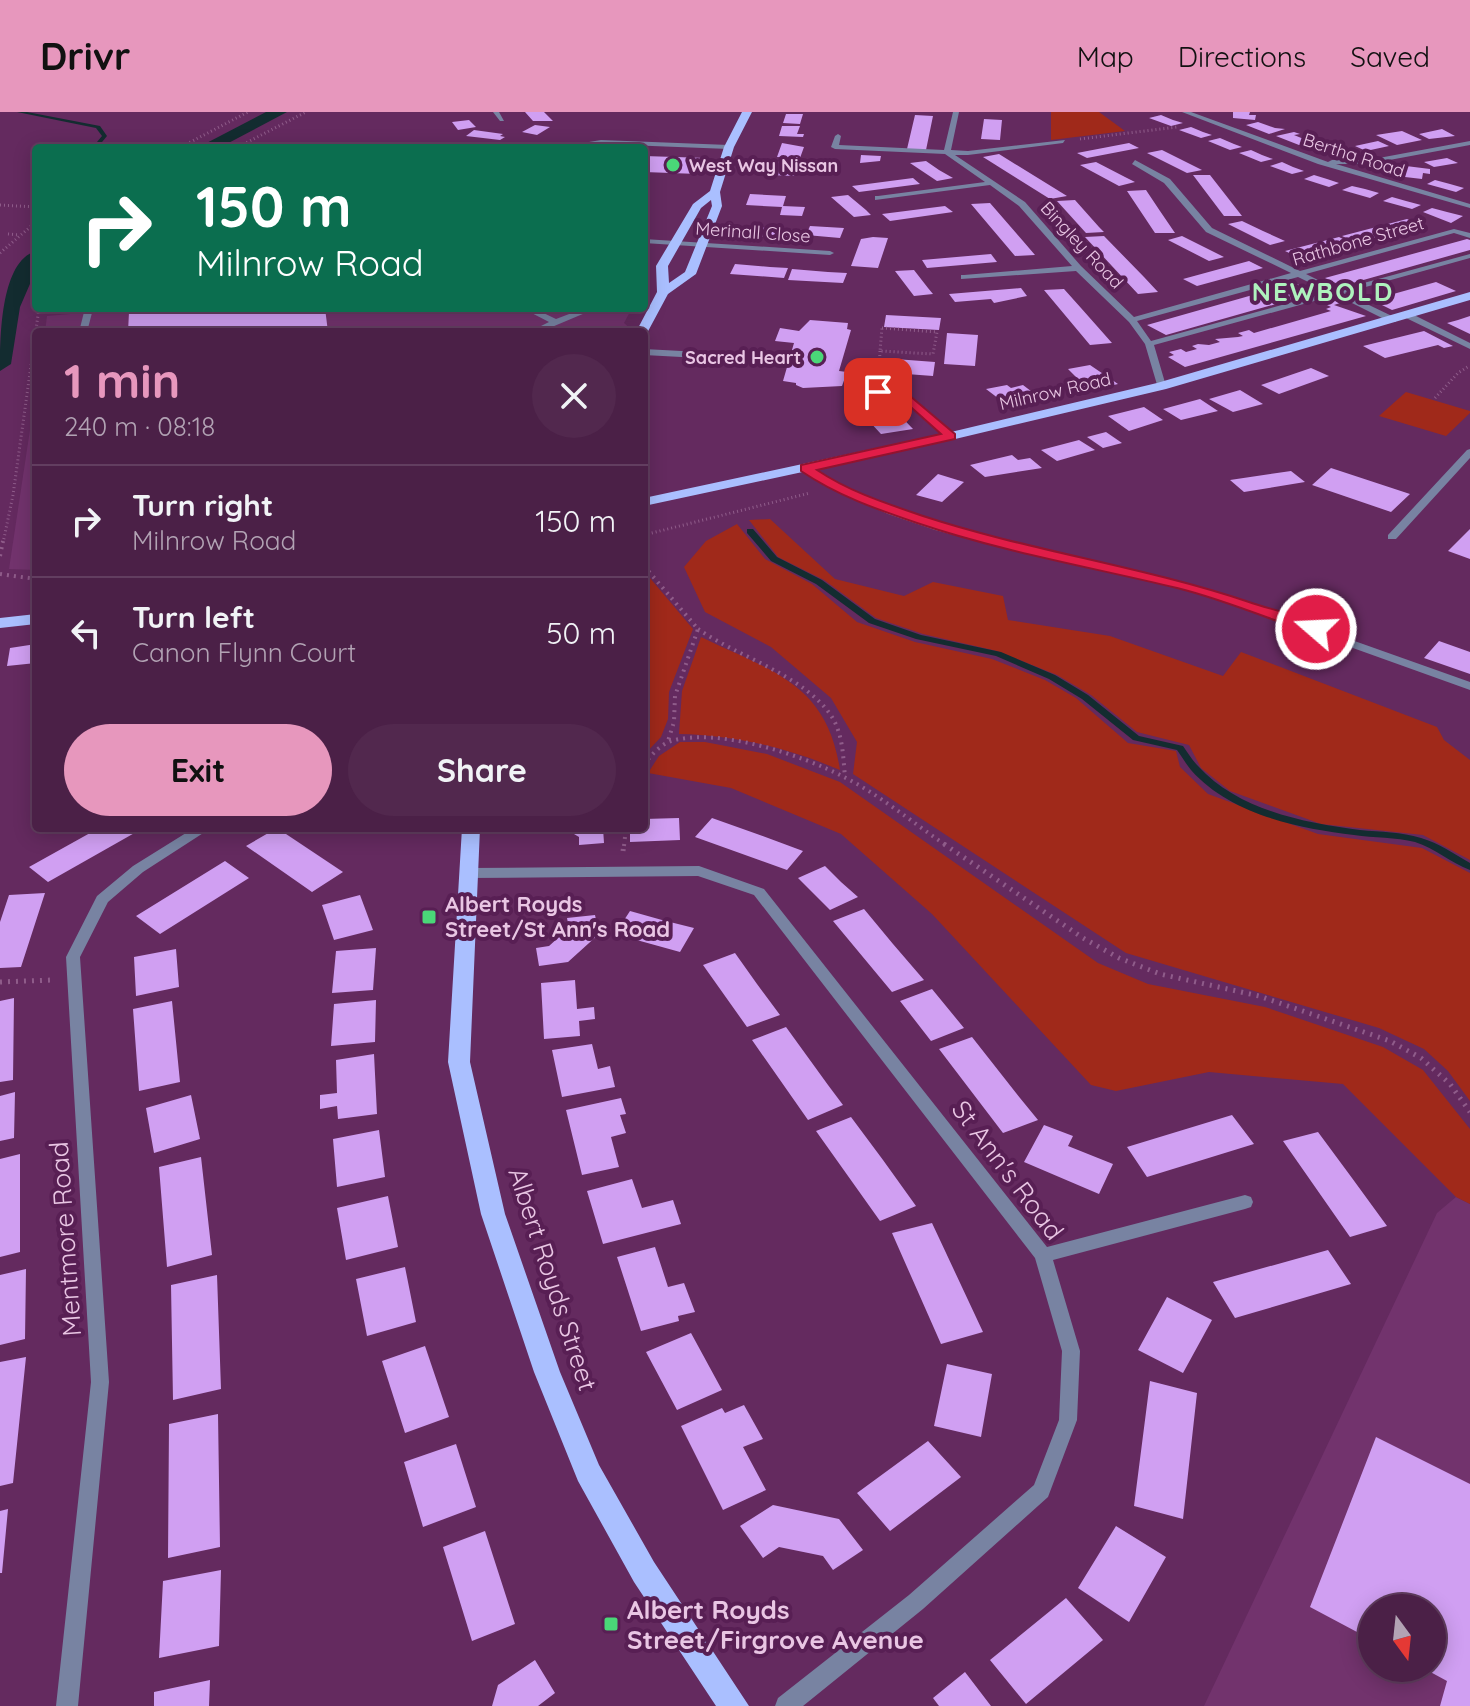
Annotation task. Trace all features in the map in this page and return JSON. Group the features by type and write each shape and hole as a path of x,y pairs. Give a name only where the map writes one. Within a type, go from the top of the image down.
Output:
{"main road":[{"path":"644,328 663,292 690,274 717,206 715,192 729,147 747,112"},
{"path":"663,292 660,270 674,242 697,206 715,192"},
{"name":"Milnrow Road","path":"648,500 951,436 1161,386 1470,296"},
{"path":"0,623 32,619"},
{"name":"Albert Royds Street","path":"471,832 459,1062 493,1214 547,1372 588,1472 644,1572 734,1706"}],"street":[{"path":"496,112 502,120"},
{"path":"947,152 956,112"},
{"name":"Bertha Road","path":"1185,112 1321,162 1470,206"},
{"path":"838,136 835,147 968,153 1063,141"},
{"path":"1321,162 1368,162 1470,143"},
{"path":"586,144 729,147"},
{"name":"Bingley Road","path":"947,152 1022,204 1078,268 1132,320 1149,344 1161,386"},
{"path":"1135,162 1167,181 1209,230 1393,320"},
{"path":"1368,162 1374,179"},
{"path":"878,198 991,183"},
{"name":"Rathbone Street","path":"1132,320 1454,231 1470,236"},
{"name":"Merinall Close","path":"648,241 830,253"},
{"path":"1149,344 1341,294 1470,256"},
{"path":"964,277 1078,268"},
{"path":"535,312 556,322"},
{"path":"542,328 582,312"},
{"path":"1407,315 1470,346"},
{"path":"648,352 700,355"},
{"path":"863,394 897,388 951,436"},
{"path":"1392,537 1470,452"},
{"path":"806,468 834,487 960,533 1078,563 1184,585 1368,647 1470,686"},
{"name":"Mentmore Road","path":"67,1706 100,1382 73,957 102,899 138,869 198,832"},
{"name":"St Ann's Road","path":"467,873 699,871 759,892 1043,1255 1071,1351 1068,1420 1041,1491 916,1602 786,1706"},
{"path":"1043,1255 1245,1202"}],"path":[{"path":"187,144 248,112"},
{"path":"244,144 306,112"},
{"path":"1063,141 1152,131 1202,116"},
{"path":"0,205 32,207"},
{"path":"0,253 32,225"},
{"path":"4,234 20,235"},
{"path":"878,392 880,351 882,328 937,332 933,354 880,351"},
{"path":"0,556 13,495 32,358"},
{"path":"1435,398 1446,388 1451,377 1470,366"},
{"path":"648,534 834,487"},
{"path":"648,571 698,629 713,641 782,673 827,710 839,738 845,777"},
{"path":"1,576 32,579"},
{"path":"648,761 668,741 674,722 675,696 698,629"},
{"path":"668,741 699,736 757,747 845,777 1083,938 1119,958 1160,974 1259,996 1390,1041 1421,1058 1450,1084 1470,1112"},
{"path":"0,982 74,979"}],"shaded area":[{"path":"1051,112 1099,112 1125,131 1051,140"},
{"path":"93,312 630,312 624,323 630,328 46,328 47,316"},
{"path":"1406,392 1470,413 1446,436 1379,416"},
{"path":"32,417 32,570 9,569"},
{"path":"770,519 835,579 904,596 933,582 1003,596 1008,620 1110,636 1223,676 1241,652 1437,727 1444,740 1470,760 1470,860 1423,835 1321,824 1230,791 1201,768 1189,745 1137,732 1091,695 1057,675 997,651 923,634 876,618 824,580 778,557 749,520"},
{"path":"737,524 765,559 812,584 857,622 915,642 992,659 1045,680 1076,698 1128,743 1176,751 1180,767 1208,794 1318,834 1422,848 1470,873 1470,1101 1448,1071 1424,1049 1379,1028 1126,953 853,774 857,742 831,698 771,647 705,612 684,567 706,541"},
{"path":"648,576 693,629 669,692 668,719 661,737 648,751"},
{"path":"701,637 772,671 809,699 823,717 840,770 761,744 679,734 682,691"},
{"path":"680,742 705,742 767,754 840,782 1098,963 1148,984 1265,1007 1383,1047 1423,1070 1470,1129 1470,1204 1456,1197 1343,1084 1209,1072 1116,1091 1091,1085 932,914 841,834 731,788 648,773 659,756"},
{"path":"1456,1197 1470,1204 1470,1706 1204,1706 1437,1213"}],"building":[{"path":"525,112 544,112 553,121 533,121"},
{"path":"1233,112 1250,112 1249,115 1256,115 1255,120 1233,118"},
{"path":"786,114 803,114 800,124 783,123"},
{"path":"915,115 933,116 926,150 907,149"},
{"path":"1161,115 1183,123 1171,126 1149,118"},
{"path":"984,119 1002,120 1000,140 981,139"},
{"path":"469,120 476,127 458,130 452,122"},
{"path":"1258,122 1285,129 1269,134 1246,125"},
{"path":"535,125 550,127 537,135 522,132"},
{"path":"782,126 800,126 797,134 804,134 803,137 779,136"},
{"path":"1191,127 1212,135 1201,138 1179,130"},
{"path":"1442,129 1455,136 1429,139 1419,134"},
{"path":"474,130 503,134 500,136 505,137 500,140 466,136"},
{"path":"1402,131 1422,140 1397,145 1376,135"},
{"path":"1294,132 1300,134 1294,135 1311,142 1299,145 1276,136"},
{"path":"1220,138 1242,147 1230,150 1208,141"},
{"path":"1378,141 1389,146 1366,151 1355,146"},
{"path":"782,143 804,147 800,158 777,157"},
{"path":"1129,143 1139,148 1087,158 1077,153"},
{"path":"1317,145 1349,148 1348,154 1317,151"},
{"path":"1162,150 1202,170 1187,173 1147,153"},
{"path":"1251,150 1273,159 1261,162 1239,153"},
{"path":"999,154 1067,196 1050,199 983,157"},
{"path":"861,155 881,156 880,161 860,163"},
{"name":"West Way Nissan","path":"648,156 706,158 698,174 648,172"},
{"path":"1447,158 1458,163 1434,167 1424,162"},
{"path":"775,161 798,165 794,176 770,175"},
{"path":"926,161 953,178 937,181 910,163"},
{"path":"1096,162 1135,182 1119,186 1080,165"},
{"path":"1282,162 1304,171 1292,174 1270,166"},
{"path":"1406,166 1430,169 1430,174 1423,173 1422,179 1405,177"},
{"path":"1193,175 1210,175 1242,216 1224,216"},
{"path":"1314,175 1339,183 1329,187 1304,179"},
{"path":"913,178 920,184 859,192 852,186"},
{"path":"1435,180 1464,188 1456,192 1427,184"},
{"path":"1352,186 1379,193 1370,198 1342,190"},
{"path":"1146,190 1175,233 1155,233 1127,191"},
{"path":"750,194 786,196 783,206 805,207 802,216 780,215 782,207 746,205"},
{"path":"848,195 871,215 854,217 831,197"},
{"path":"1392,197 1421,205 1412,209 1383,201"},
{"path":"1075,200 1104,232 1086,233 1057,201"},
{"path":"990,203 1035,255 1015,256 971,204"},
{"path":"945,206 953,212 890,221 882,214"},
{"path":"1432,208 1463,216 1451,223 1423,212"},
{"path":"1407,219 1421,225 1357,243 1342,236"},
{"path":"1242,221 1285,241 1270,245 1228,224"},
{"path":"810,226 844,228 840,238 806,235"},
{"path":"752,227 803,230 800,239 748,236"},
{"path":"1104,236 1158,292 1138,294 1085,237"},
{"path":"1182,236 1224,257 1209,261 1168,240"},
{"path":"1339,237 1353,244 1300,258 1285,251"},
{"path":"888,238 878,268 851,266 861,239"},
{"path":"1470,240 1470,250 1342,286 1325,278"},
{"path":"991,254 997,262 927,268 922,260"},
{"path":"1249,261 1263,268 1197,286 1183,279"},
{"path":"735,264 788,268 784,278 730,274"},
{"path":"792,269 847,273 843,283 788,280"},
{"path":"914,270 933,294 914,296 895,271"},
{"path":"1436,282 1456,291 1392,310 1372,300"},
{"path":"1295,283 1315,293 1166,335 1147,325"},
{"path":"1021,288 1027,296 994,303 991,299 955,302 949,294"},
{"path":"1064,289 1112,343 1090,345 1044,290"},
{"path":"1340,303 1334,305 1366,316 1185,367 1168,357 1174,355 1169,352 1181,349 1186,352 1197,349 1192,346 1198,344 1220,342 1215,339 1243,336 1238,333 1249,330 1254,333 1331,311 1326,309 1331,307 1325,304"},
{"path":"129,312 326,312 328,328 128,328"},
{"path":"886,315 941,318 939,330 884,327"},
{"path":"1470,316 1470,334 1447,323 1458,320"},
{"name":"Sacred Heart","path":"810,320 848,323 847,329 851,330 839,371 847,372 842,386 803,388 796,383 783,381 794,343 775,341 780,328 799,331"},
{"path":"1424,331 1453,346 1444,348 1438,345 1385,358 1363,346"},
{"path":"947,333 978,335 975,366 944,364"},
{"path":"895,359 935,362 933,376 893,373"},
{"path":"1090,365 1118,384 1084,392 1073,384 1081,382 1068,369"},
{"path":"1311,368 1329,376 1279,394 1261,385"},
{"path":"1007,385 1011,388 1023,385 1040,398 1007,405 986,389"},
{"path":"1240,390 1263,404 1233,412 1209,399"},
{"path":"1200,399 1218,411 1181,420 1163,409"},
{"path":"886,401 913,429 881,434 855,406"},
{"path":"1144,407 1163,420 1129,431 1108,416"},
{"path":"1106,432 1122,443 1103,448 1087,437"},
{"path":"1079,440 1095,450 1057,461 1041,450"},
{"path":"1012,455 1018,460 1030,458 1042,468 985,477 970,465"},
{"path":"1331,468 1410,494 1391,512 1312,485"},
{"path":"1291,471 1305,482 1244,492 1230,480"},
{"path":"938,474 964,482 942,502 916,495"},
{"path":"1470,529 1470,559 1448,551"},
{"path":"1439,641 1470,652 1470,674 1424,658"},
{"path":"32,645 32,663 7,666 10,648"},
{"path":"679,818 680,840 630,842 630,832 648,832 648,819"},
{"path":"712,818 803,851 787,870 695,837"},
{"path":"92,832 136,832 48,882 29,867"},
{"path":"270,832 283,832 343,872 312,892 246,846"},
{"path":"571,832 603,832 604,843 579,845 579,837"},
{"path":"225,861 249,878 160,934 136,916"},
{"path":"825,866 858,897 830,910 798,878"},
{"path":"45,893 21,967 0,968 0,922 9,895"},
{"path":"360,895 373,930 334,940 322,905"},
{"path":"864,909 924,980 892,992 833,921"},
{"path":"630,911 694,928 680,952 615,934"},
{"path":"595,915 599,934 568,962 539,966 536,948 549,946 569,928 567,918"},
{"path":"376,948 373,990 332,993 336,951"},
{"path":"176,949 179,987 136,996 134,957"},
{"path":"735,953 780,1015 747,1027 703,965"},
{"path":"575,980 577,1009 594,1007 595,1019 579,1021 580,1036 544,1039 541,983"},
{"path":"932,989 964,1028 931,1041 900,1001"},
{"path":"14,998 13,1080 0,1082 0,1001"},
{"path":"376,1000 375,1042 331,1046 334,1004"},
{"path":"172,1001 180,1082 139,1091 133,1009"},
{"path":"786,1027 843,1105 808,1120 752,1040"},
{"path":"972,1037 1038,1120 1003,1133 939,1049"},
{"path":"592,1044 598,1069 610,1066 615,1087 562,1097 552,1050"},
{"path":"374,1054 377,1114 338,1119 337,1106 320,1109 320,1095 337,1093 336,1060"},
{"path":"15,1092 14,1138 0,1141 0,1096"},
{"path":"191,1095 200,1139 154,1153 146,1108"},
{"path":"621,1098 626,1114 620,1115 626,1133 611,1137 619,1167 582,1175 566,1110"},
{"path":"1232,1115 1254,1144 1147,1177 1127,1147"},
{"path":"851,1117 916,1206 880,1221 816,1131"},
{"path":"1044,1125 1073,1136 1068,1146 1113,1164 1099,1194 1024,1162"},
{"path":"379,1130 385,1177 337,1187 333,1139"},
{"path":"1318,1132 1387,1226 1350,1237 1283,1141"},
{"path":"20,1154 20,1252 0,1257 0,1159"},
{"path":"201,1157 212,1255 167,1267 159,1167"},
{"path":"632,1179 642,1208 673,1200 681,1224 603,1244 587,1191"},
{"path":"388,1196 398,1247 346,1260 337,1208"},
{"path":"932,1223 983,1332 941,1344 892,1233"},
{"path":"655,1247 668,1287 684,1283 695,1312 678,1316 679,1321 641,1331 617,1257"},
{"path":"1328,1250 1351,1284 1235,1318 1213,1282"},
{"path":"405,1267 416,1322 367,1336 356,1279"},
{"path":"26,1269 25,1339 0,1345 0,1275"},
{"path":"217,1275 221,1389 173,1400 171,1285"},
{"path":"1167,1297 1212,1320 1183,1373 1138,1350"},
{"path":"691,1333 722,1390 677,1410 646,1352"},
{"path":"425,1346 449,1417 405,1433 382,1361"},
{"path":"26,1357 13,1483 0,1486 0,1362"},
{"path":"947,1364 992,1374 981,1437 934,1426"},
{"path":"1150,1381 1197,1393 1183,1519 1134,1506"},
{"path":"744,1405 763,1439 743,1447 766,1490 723,1510 681,1426 722,1408 725,1413"},
{"path":"218,1414 220,1547 168,1558 169,1424"},
{"path":"1376,1437 1470,1484 1470,1706 1440,1706 1447,1681 1446,1594 1358,1594 1358,1633 1310,1607"},
{"path":"928,1441 961,1477 890,1531 857,1493"},
{"path":"456,1444 476,1507 423,1527 404,1462"},
{"path":"773,1505 839,1519 863,1550 833,1570 823,1556 779,1547 763,1558 740,1526"},
{"path":"8,1509 2,1573 0,1573 0,1511"},
{"path":"1116,1526 1166,1557 1129,1622 1078,1588"},
{"path":"485,1531 515,1624 472,1641 443,1547"},
{"path":"221,1570 219,1646 159,1658 163,1581"},
{"path":"1066,1598 1103,1640 1026,1704 990,1660"},
{"path":"535,1660 555,1693 538,1706 492,1706 498,1685"},
{"path":"965,1672 991,1706 939,1706 933,1698"},
{"path":"210,1680 209,1706 154,1706 154,1692"}],"waterway":[{"path":"19,112 98,127 105,136 99,142 103,144"},
{"path":"214,144 279,112"},
{"path":"0,364 14,294 32,262"},
{"path":"750,531 774,559 819,582 872,621 919,637 998,654 1052,677 1085,697 1136,738 1180,748 1213,785 1257,809 1281,818 1331,829 1414,839 1434,846 1470,867"}],"place":[{"name":"West Way Nissan","path":"673,165"},
{"name":"Sacred Heart","path":"817,357"},
{"name":"Albert Royds Street/St Ann's Road","path":"429,917"},
{"name":"Albert Royds Street/Firgrove Avenue","path":"611,1624"}],"district":[{"name":"NEWBOLD","path":"1323,291"}],"route":[{"path":"878,392 897,388 951,436 806,468 834,487 866,501 960,533 1078,563 1184,585 1316,629"}]}
